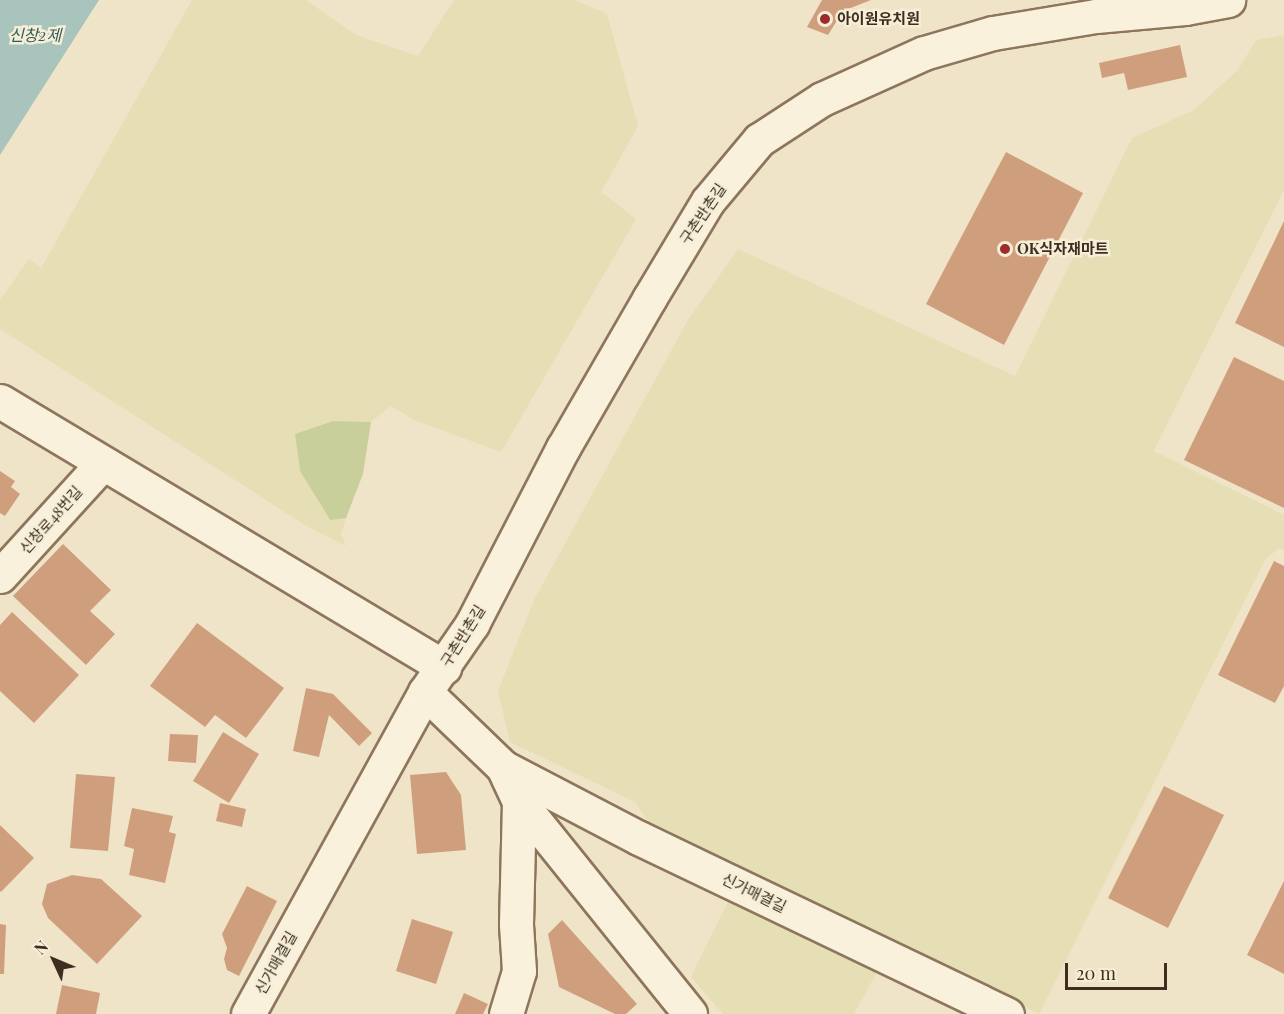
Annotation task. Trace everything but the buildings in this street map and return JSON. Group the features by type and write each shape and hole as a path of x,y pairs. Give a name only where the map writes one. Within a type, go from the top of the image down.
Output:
{"street":[{"name":"구촌반촌길","path":"434,680 472,624 563,448 678,250 708,201 759,140 822,99 924,52 1098,8 1185,8 1228,0"},
{"path":"0,401 102,464 434,680"},
{"name":"신창로48번길","path":"0,576 102,464"},
{"name":"신가매결길","path":"248,1014 434,680 503,767 519,801 690,1014"},
{"name":"신가매결길","path":"503,767 639,838 1007,1014"},
{"name":"신가매결길","path":"506,1014 519,971 516,924 519,801"}],"shaded area":[{"path":"192,0 306,0 356,35 418,56 454,0 575,0 607,14 638,126 601,192 636,219 501,452 414,420 391,406 371,422 333,421 295,434 300,471 329,519 346,518 341,534 346,546 308,527 0,329 0,300 29,259 41,268"},
{"path":"1284,35 1284,190 1154,451 1284,515 1284,550 1279,548 1265,560 1039,1014 647,820 635,802 510,742 498,691 534,600 688,320 738,249 1015,376 1132,138 1194,110 1238,70 1256,40"},
{"path":"728,902 877,972 854,1014 723,1014 691,977"}],"green space":[{"path":"333,421 371,422 363,474 346,518 330,520 300,471 295,434"}],"water":[{"name":"신창2제","path":"0,0 99,0 0,155"}],"place":[{"name":"아이원유치원","path":"825,19"},
{"name":"OK식자재마트","path":"1005,249"}]}
